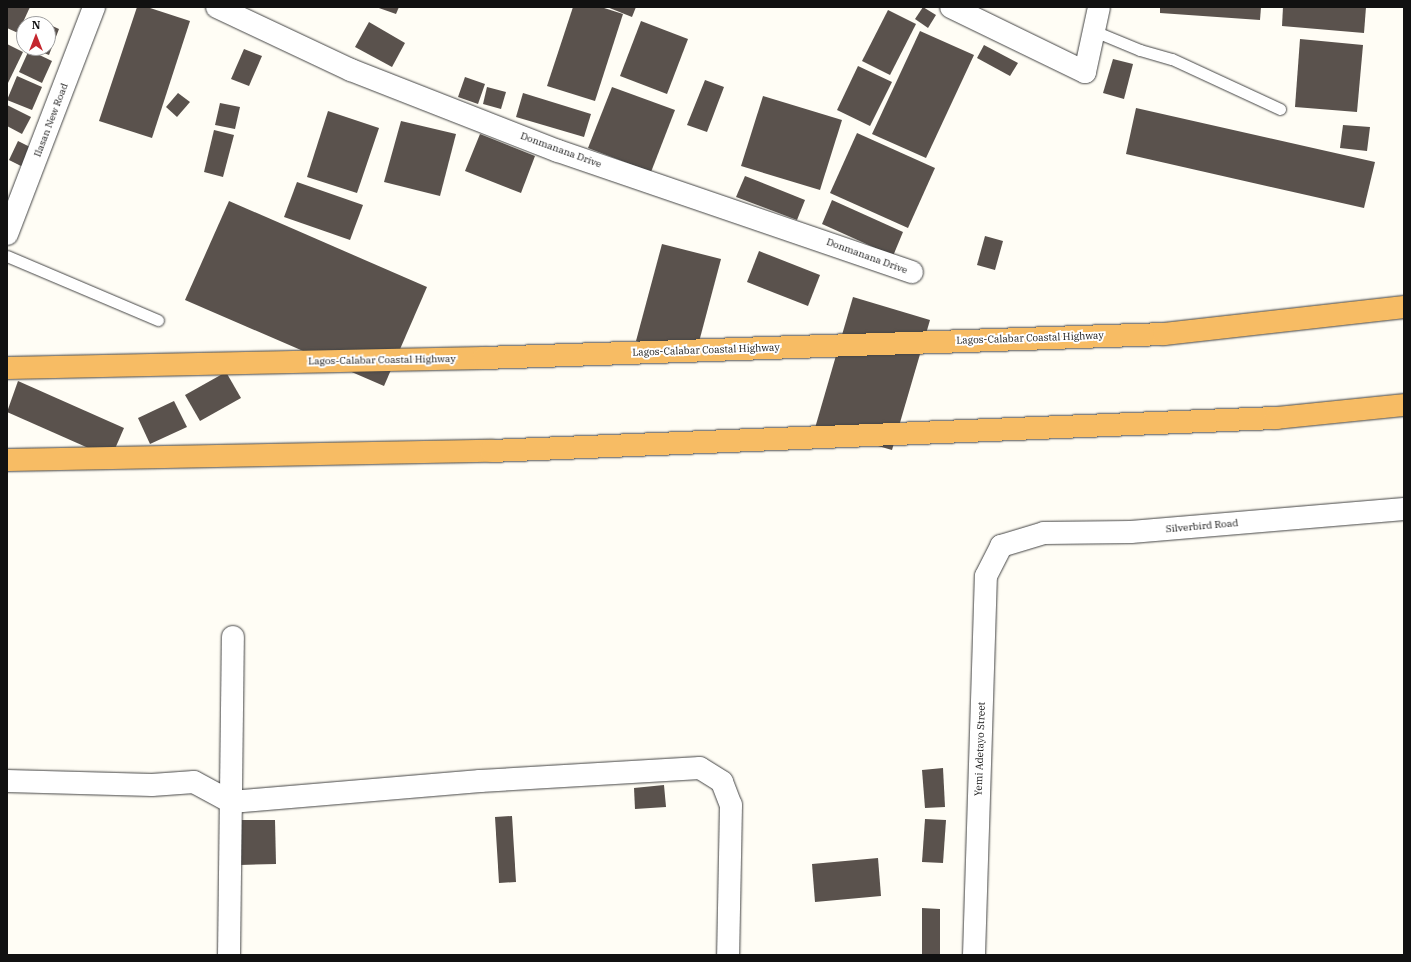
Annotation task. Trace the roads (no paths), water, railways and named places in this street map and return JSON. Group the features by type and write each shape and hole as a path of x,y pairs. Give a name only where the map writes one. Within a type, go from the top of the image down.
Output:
{"highway":[{"name":"Lagos-Calabar Coastal Highway","path":"7,368 484,358 1164,334 1404,307"},
{"path":"7,460 507,450 1276,418 1404,405"}],"street":[{"name":"Ilasan New Road","path":"7,234 94,7"},
{"name":"Donmanana Drive","path":"217,7 351,70 551,148 912,272"},
{"path":"951,7 1085,72 1099,7"},
{"name":"Silverbird Road","path":"1002,546 1044,533 1131,532 1404,509"},
{"name":"Yemi Adetayo Street","path":"974,955 986,576 1002,546"},
{"path":"229,955 233,637"},
{"path":"7,781 152,785 194,782 231,802 480,781 700,768 722,782 731,805 728,955"}],"lane":[{"path":"1094,31 1140,50 1172,59 1280,109"},
{"path":"7,256 158,320"}]}
